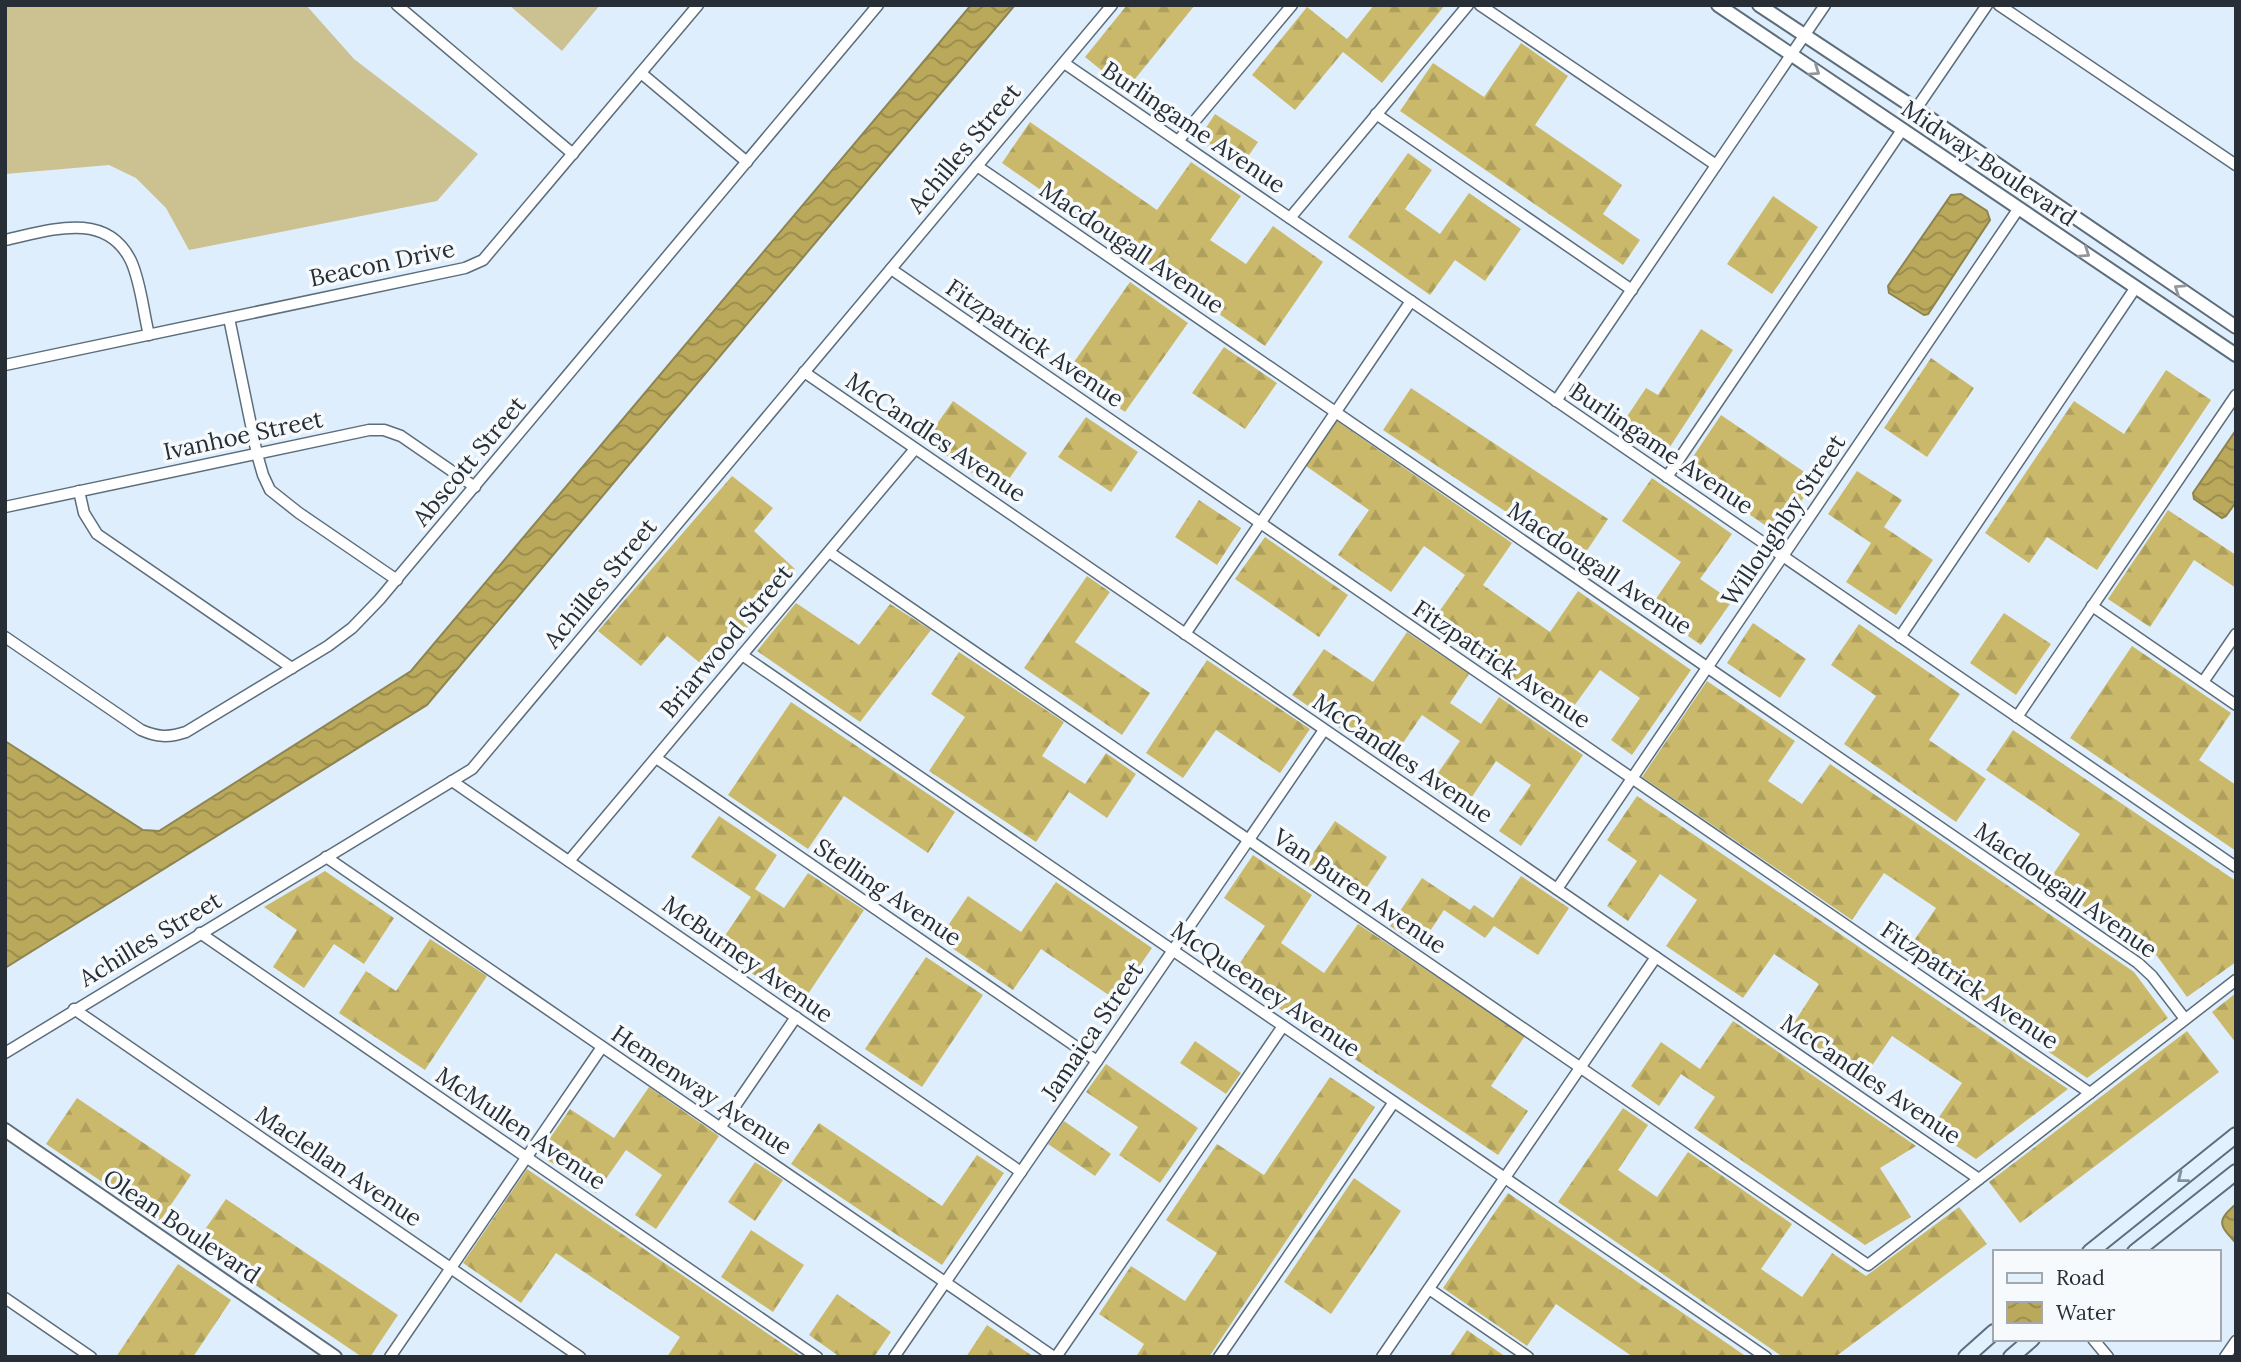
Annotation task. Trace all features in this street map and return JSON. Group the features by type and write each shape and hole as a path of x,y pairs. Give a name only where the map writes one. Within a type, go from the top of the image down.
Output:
{"main road":[{"path":"2092,1250 2236,1135"},
{"path":"2138,1250 2236,1172"},
{"path":"1966,1357 1993,1333"},
{"path":"2011,1357 2030,1341"}],"street":[{"path":"397,5 573,154"},
{"name":"Beacon Drive","path":"5,365 465,268 483,260 698,5"},
{"name":"Abscott Street","path":"5,637 141,730 156,736 172,737 186,732 328,646 373,608 878,5"},
{"name":"Achilles Street","path":"5,1053 472,769 1112,5"},
{"path":"1178,141 1292,5"},
{"path":"1290,218 1468,5"},
{"path":"1480,5 1716,165"},
{"name":"Midway Boulevard","path":"1718,5 2236,355"},
{"name":"Midway Boulevard","path":"1759,5 2236,327"},
{"path":"1556,401 1825,5"},
{"path":"1916,109 1987,5"},
{"path":"1999,5 2236,165"},
{"name":"Burlingame Avenue","path":"1064,63 2236,867"},
{"path":"641,73 747,162"},
{"path":"1376,114 1632,290"},
{"path":"1667,477 1902,130"},
{"name":"Macdougall Avenue","path":"977,166 2138,963 2152,976 2185,1019"},
{"name":"Willoughby Street","path":"1557,889 2019,208"},
{"path":"5,240 65,227 80,227 106,234 124,250 131,261 149,335"},
{"name":"Fitzpatrick Avenue","path":"891,269 2090,1093"},
{"path":"1900,637 2136,287"},
{"path":"1185,634 1411,301"},
{"path":"229,318 257,454 270,490 397,580"},
{"name":"McCandles Avenue","path":"804,372 1979,1179"},
{"path":"2017,717 2236,395"},
{"name":"Ivanhoe Street","path":"5,507 369,430 384,430 401,436 475,487"},
{"name":"Briarwood Street","path":"569,861 915,449"},
{"path":"79,491 84,513 97,534 292,668"},
{"name":"Van Buren Avenue","path":"829,552 1868,1265 1979,1179"},
{"path":"2092,606 2236,705"},
{"path":"2203,682 2236,634"},
{"name":"McQueeney Avenue","path":"742,655 1766,1357"},
{"name":"Jamaica Street","path":"894,1357 1324,730"},
{"name":"Stelling Avenue","path":"656,758 1097,1061"},
{"name":"McBurney Avenue","path":"452,781 1021,1172"},
{"name":"Hemenway Avenue","path":"326,857 1055,1357"},
{"name":"McMullen Avenue","path":"200,933 817,1357"},
{"path":"1382,1357 1656,957"},
{"path":"1979,1179 2236,980"},
{"name":"Maclellan Avenue","path":"74,1009 580,1357"},
{"path":"720,1128 796,1017"},
{"path":"1055,1357 1283,1027"},
{"path":"390,1357 603,1047"},
{"path":"1219,1357 1394,1102"},
{"name":"Olean Boulevard","path":"5,1130 335,1357"},
{"path":"1429,1289 1528,1357"},
{"path":"5,1298 91,1357"},
{"path":"2095,1341 2108,1357"},
{"path":"2225,1357 2236,1341"}],"shaded area":[{"path":"5,5 306,5 354,59 478,154 437,201 189,250 166,208 136,178 109,165 5,174"},
{"path":"509,5 600,5 562,51"}],"green space":[{"path":"1127,5 1195,5 1126,90 1085,57"},
{"path":"1374,5 1445,5 1382,83 1343,52 1295,110 1252,75 1307,7 1347,39"},
{"path":"1521,43 1568,76 1535,125 1622,185 1603,214 1640,240 1623,265 1400,111 1433,63 1484,97"},
{"path":"1215,114 1258,142 1240,168 1198,140"},
{"path":"1030,122 1157,210 1191,162 1241,196 1210,240 1246,264 1273,226 1323,262 1265,346 1002,163"},
{"path":"1408,153 1432,170 1405,209 1440,234 1469,193 1521,229 1485,281 1455,260 1430,295 1348,237"},
{"path":"1773,196 1818,227 1772,294 1727,264"},
{"path":"1130,282 1188,323 1125,412 1067,372"},
{"path":"1701,329 1733,350 1664,456 1620,427 1646,388 1658,395"},
{"path":"1224,347 1277,383 1245,429 1192,393"},
{"path":"1931,358 1974,388 1927,457 1884,428"},
{"path":"2166,370 2211,400 2097,570 2047,537 2029,563 1985,533 2074,401 2124,434"},
{"path":"1411,388 1608,519 1580,561 1383,430"},
{"path":"953,401 1027,453 1000,492 925,441"},
{"path":"1721,415 1816,480 1778,534 1684,470"},
{"path":"1086,417 1138,452 1111,492 1058,457"},
{"path":"1337,421 1512,543 1483,585 1550,632 1578,591 1691,670 1632,755 1611,740 1640,698 1600,670 1566,717 1431,623 1465,575 1424,546 1391,592 1338,555 1369,510 1306,466"},
{"path":"1857,471 1902,500 1884,527 1933,560 1896,615 1846,582 1871,543 1828,514"},
{"path":"732,476 773,508 754,531 795,569 711,672 667,636 641,666 598,631"},
{"path":"1652,478 1732,534 1700,579 1732,601 1701,645 1649,609 1681,562 1622,521"},
{"path":"1199,500 1241,528 1217,565 1175,537"},
{"path":"2168,510 2236,555 2236,588 2194,560 2150,627 2108,599"},
{"path":"1265,537 1348,595 1319,637 1235,579"},
{"path":"1087,576 1110,592 1075,642 1150,693 1122,735 1024,668"},
{"path":"796,603 859,645 890,604 931,630 860,722 757,651"},
{"path":"2004,613 2051,644 2016,695 1970,663"},
{"path":"1753,623 1806,659 1780,698 1727,663"},
{"path":"1859,624 1960,694 1929,740 1986,779 1956,822 1844,744 1876,696 1831,665"},
{"path":"1407,632 1469,674 1450,703 1481,724 1499,697 1583,755 1521,846 1499,831 1531,785 1496,761 1463,810 1429,786 1460,741 1422,715 1390,762 1292,695 1324,649 1373,682"},
{"path":"2132,646 2231,713 2199,760 2236,785 2236,851 2070,738"},
{"path":"959,652 1064,722 1042,756 1085,784 1106,753 1136,774 1107,818 1069,792 1036,842 929,771 965,717 931,694"},
{"path":"1207,660 1310,729 1280,773 1216,730 1183,778 1146,753"},
{"path":"1707,681 1795,741 1768,781 1802,804 1830,764 2134,972 2168,1018 2087,1078 1905,954 1936,908 1884,873 1852,920 1642,777"},
{"path":"791,702 955,812 928,853 844,796 808,849 728,795"},
{"path":"2013,730 2236,881 2236,962 2187,997 2157,956 2048,882 2080,834 1986,770"},
{"path":"1637,796 2068,1089 1976,1159 1931,1129 1962,1083 1892,1036 1863,1079 1790,1029 1819,984 1774,954 1743,998 1666,946 1697,900 1660,874 1628,921 1607,906 1637,861 1607,840"},
{"path":"719,816 777,855 755,889 784,908 808,873 864,910 800,1006 716,949 751,897 691,857"},
{"path":"1335,821 1387,857 1359,899 1306,864"},
{"path":"1253,855 1312,895 1281,943 1324,973 1358,924 1525,1036 1491,1086 1528,1111 1498,1155 1231,976 1265,926 1224,898"},
{"path":"325,871 394,918 364,964 334,944 304,988 273,967 297,930 264,907"},
{"path":"1521,876 1569,908 1538,955 1494,926 1485,938 1444,910 1420,946 1390,926 1422,878 1470,910 1474,905 1493,918"},
{"path":"1056,882 1152,948 1116,1000 1041,949 1013,990 939,939 968,896 1021,932"},
{"path":"430,939 487,976 425,1070 339,1013 366,971 396,991"},
{"path":"926,957 983,995 922,1087 865,1049"},
{"path":"2236,993 2236,1043 2212,1012"},
{"path":"1733,1021 1916,1146 1880,1168 1911,1217 1865,1245 1694,1128 1715,1097 1681,1074 1659,1106 1631,1086 1661,1042 1700,1069"},
{"path":"2187,1031 2219,1072 2020,1223 1989,1182"},
{"path":"1195,1041 1241,1073 1226,1094 1180,1063"},
{"path":"1106,1064 1198,1128 1160,1183 1119,1155 1138,1127 1086,1092"},
{"path":"1330,1077 1375,1107 1209,1357 1136,1357 1144,1344 1099,1314 1131,1266 1185,1301 1217,1253 1166,1220 1217,1144 1264,1175"},
{"path":"649,1087 719,1136 656,1229 635,1215 662,1175 626,1150 596,1193 539,1154 570,1109 614,1138"},
{"path":"77,1098 191,1175 160,1221 46,1144"},
{"path":"1623,1108 1648,1125 1618,1170 1657,1197 1688,1152 1792,1224 1761,1269 1802,1297 1832,1253 1866,1276 1959,1207 1987,1244 1835,1357 1783,1357 1558,1202"},
{"path":"1064,1121 1111,1154 1095,1176 1048,1144"},
{"path":"819,1123 942,1206 977,1155 1004,1173 942,1265 791,1164"},
{"path":"755,1162 783,1180 755,1221 728,1202"},
{"path":"527,1169 802,1357 667,1357 680,1337 556,1253 521,1303 463,1263"},
{"path":"1354,1178 1401,1211 1331,1314 1284,1282"},
{"path":"1508,1193 1747,1357 1633,1357 1556,1304 1527,1346 1443,1288"},
{"path":"226,1199 398,1315 370,1357 362,1357 195,1244"},
{"path":"751,1230 804,1265 773,1312 721,1277"},
{"path":"178,1264 231,1300 193,1357 116,1357"},
{"path":"837,1294 891,1332 874,1357 840,1357 809,1335"},
{"path":"987,1325 1034,1357 966,1357"},
{"path":"1467,1330 1506,1357 1449,1357"}],"water":[{"path":"971,5 1015,5 427,705 5,968 5,741 143,830 159,831 411,671"},
{"path":"1961,194 1987,211 1990,220 1928,314 1924,315 1889,293 1888,286 1951,195"},
{"path":"2236,430 2236,502 2222,518 2194,499 2193,493"},
{"path":"2236,1204 2236,1243 2222,1223 2225,1215"}]}
